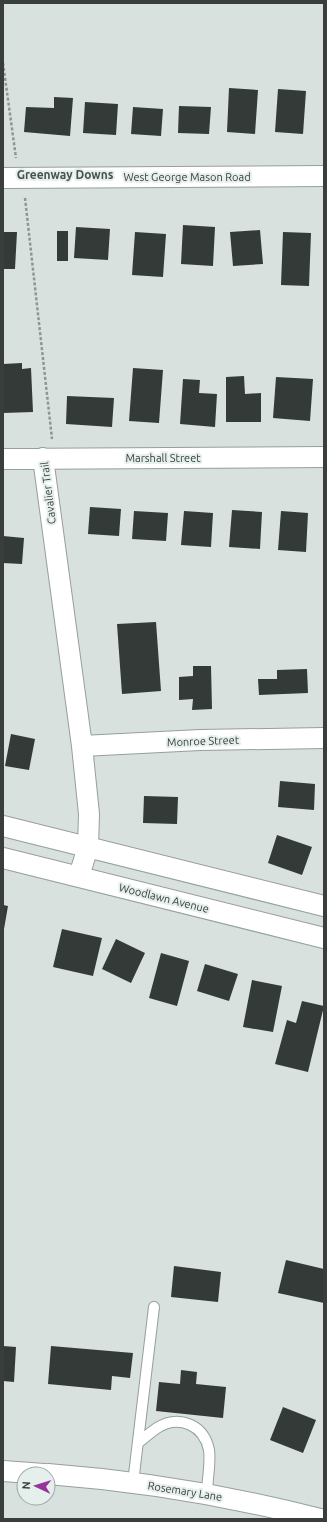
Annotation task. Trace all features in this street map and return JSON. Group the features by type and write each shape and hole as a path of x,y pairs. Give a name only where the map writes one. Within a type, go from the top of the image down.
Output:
{"street":[{"name":"West George Mason Road","path":"12,178 324,176"},
{"name":"Marshall Street","path":"3,459 324,457"},
{"name":"Cavalier Trail","path":"43,458 82,746 89,814 88,847 79,876"},
{"name":"Monroe Street","path":"82,746 200,740 324,738"},
{"path":"3,826 324,906"},
{"name":"Woodlawn Avenue","path":"3,858 324,938"},
{"path":"3,1471 16,1472"},
{"name":"Rosemary Lane","path":"56,1475 134,1483 207,1493 320,1519"}],"lane":[{"path":"134,1483 154,1307"},
{"path":"138,1443 158,1427 174,1422 189,1423 201,1431 209,1450 207,1493"},
{"path":"320,1519 324,1512"}],"path":[{"name":"Cavalier Trail","path":"3,63 16,160 12,178 25,200 52,438 43,458"}],"building":[{"path":"229,88 258,90 255,134 227,132"},
{"path":"278,89 306,91 303,134 275,132"},
{"path":"54,97 73,98 70,136 24,132 26,107 54,108"},
{"path":"85,102 118,104 116,135 83,133"},
{"path":"179,106 211,107 209,134 178,133"},
{"path":"133,107 163,109 161,136 131,134"},
{"path":"183,225 215,227 213,266 181,264"},
{"path":"76,227 110,229 108,260 74,258"},
{"path":"260,230 263,264 233,266 230,232"},
{"path":"57,231 68,231 68,261 57,261"},
{"path":"3,232 17,232 15,269 3,269"},
{"path":"135,232 166,234 163,277 132,275"},
{"path":"283,232 311,233 309,286 281,285"},
{"path":"22,363 22,369 31,368 33,412 3,413 3,364"},
{"path":"133,368 163,370 159,423 129,421"},
{"path":"244,376 245,394 261,393 261,422 226,422 226,377"},
{"path":"276,377 313,379 310,421 273,418"},
{"path":"183,379 200,380 199,393 217,394 215,427 180,424"},
{"path":"67,396 114,398 112,427 66,424"},
{"path":"90,507 121,509 119,536 88,534"},
{"path":"232,510 262,512 260,549 229,547"},
{"path":"134,511 168,513 166,541 132,539"},
{"path":"184,511 213,513 211,547 181,545"},
{"path":"281,511 308,513 306,552 278,550"},
{"path":"3,536 24,538 22,564 3,563"},
{"path":"156,622 161,691 122,694 117,624"},
{"path":"193,666 211,666 212,709 192,710 193,699 179,700 179,677 193,676"},
{"path":"307,669 308,693 259,695 258,679 277,679 277,670"},
{"path":"11,734 35,739 29,770 5,766"},
{"path":"280,781 315,784 314,810 278,807"},
{"path":"144,796 178,797 177,824 143,823"},
{"path":"277,835 312,847 302,875 268,863"},
{"path":"3,905 8,906 4,929 3,929"},
{"path":"62,929 102,938 93,976 53,967"},
{"path":"116,939 145,953 131,983 102,969"},
{"path":"161,953 189,961 177,1006 149,998"},
{"path":"205,964 238,974 229,1001 197,991"},
{"path":"252,980 282,986 273,1032 243,1027"},
{"path":"302,1001 324,1006 308,1072 275,1064 287,1020 296,1023"},
{"path":"286,1260 324,1269 324,1303 278,1293"},
{"path":"174,1266 221,1272 218,1302 171,1297"},
{"path":"3,1346 16,1347 14,1382 3,1381"},
{"path":"51,1346 133,1353 130,1378 112,1376 111,1390 48,1384"},
{"path":"181,1370 197,1372 196,1384 226,1387 223,1418 156,1411 159,1382 180,1384"},
{"path":"283,1407 316,1420 303,1453 270,1440"}],"district":[{"name":"Greenway Downs","path":"65,174"}]}
